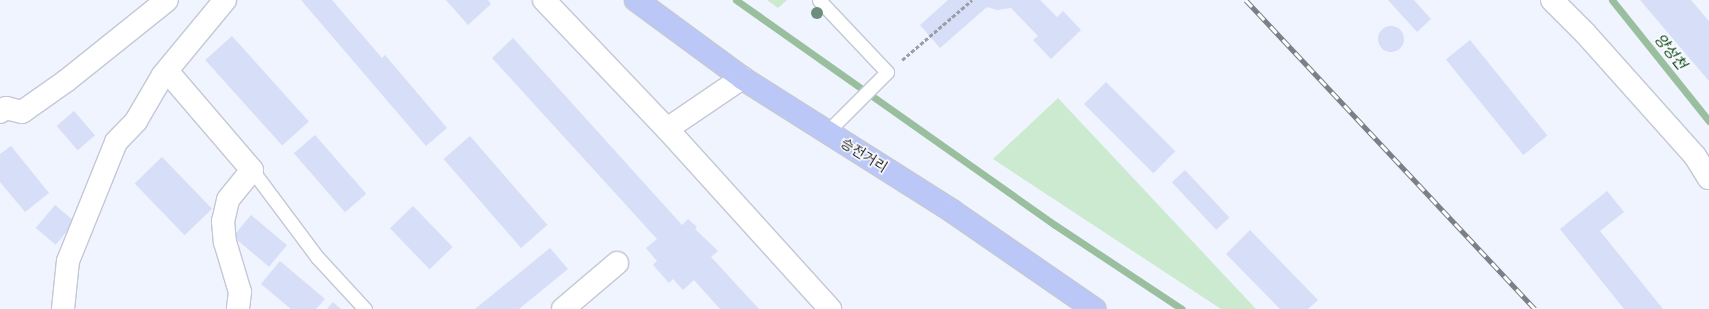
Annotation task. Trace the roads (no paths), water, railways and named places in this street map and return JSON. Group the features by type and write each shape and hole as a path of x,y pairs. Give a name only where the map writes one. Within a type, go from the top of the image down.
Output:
{"main road":[{"name":"승전거리","path":"636,0 742,78 952,211 1094,309"}],"street":[{"path":"0,112 6,108 22,112 66,81 167,0"},
{"path":"63,309 68,261 116,142 136,121 166,71 225,0"},
{"path":"544,0 667,129 830,309"},
{"path":"1552,0 1586,33 1695,156 1709,178"},
{"path":"166,71 252,170 228,200 223,221 225,242 240,292 238,309"},
{"path":"667,129 742,78"},
{"path":"563,309 617,263"}],"lane":[{"path":"819,0 884,75 826,132"},
{"path":"252,170 317,257 365,309"}],"waterway":[{"path":"736,0 1055,225 1182,309"},
{"name":"양성천","path":"1612,0 1709,121"}],"railway":[{"path":"1246,0 1535,309"}]}
